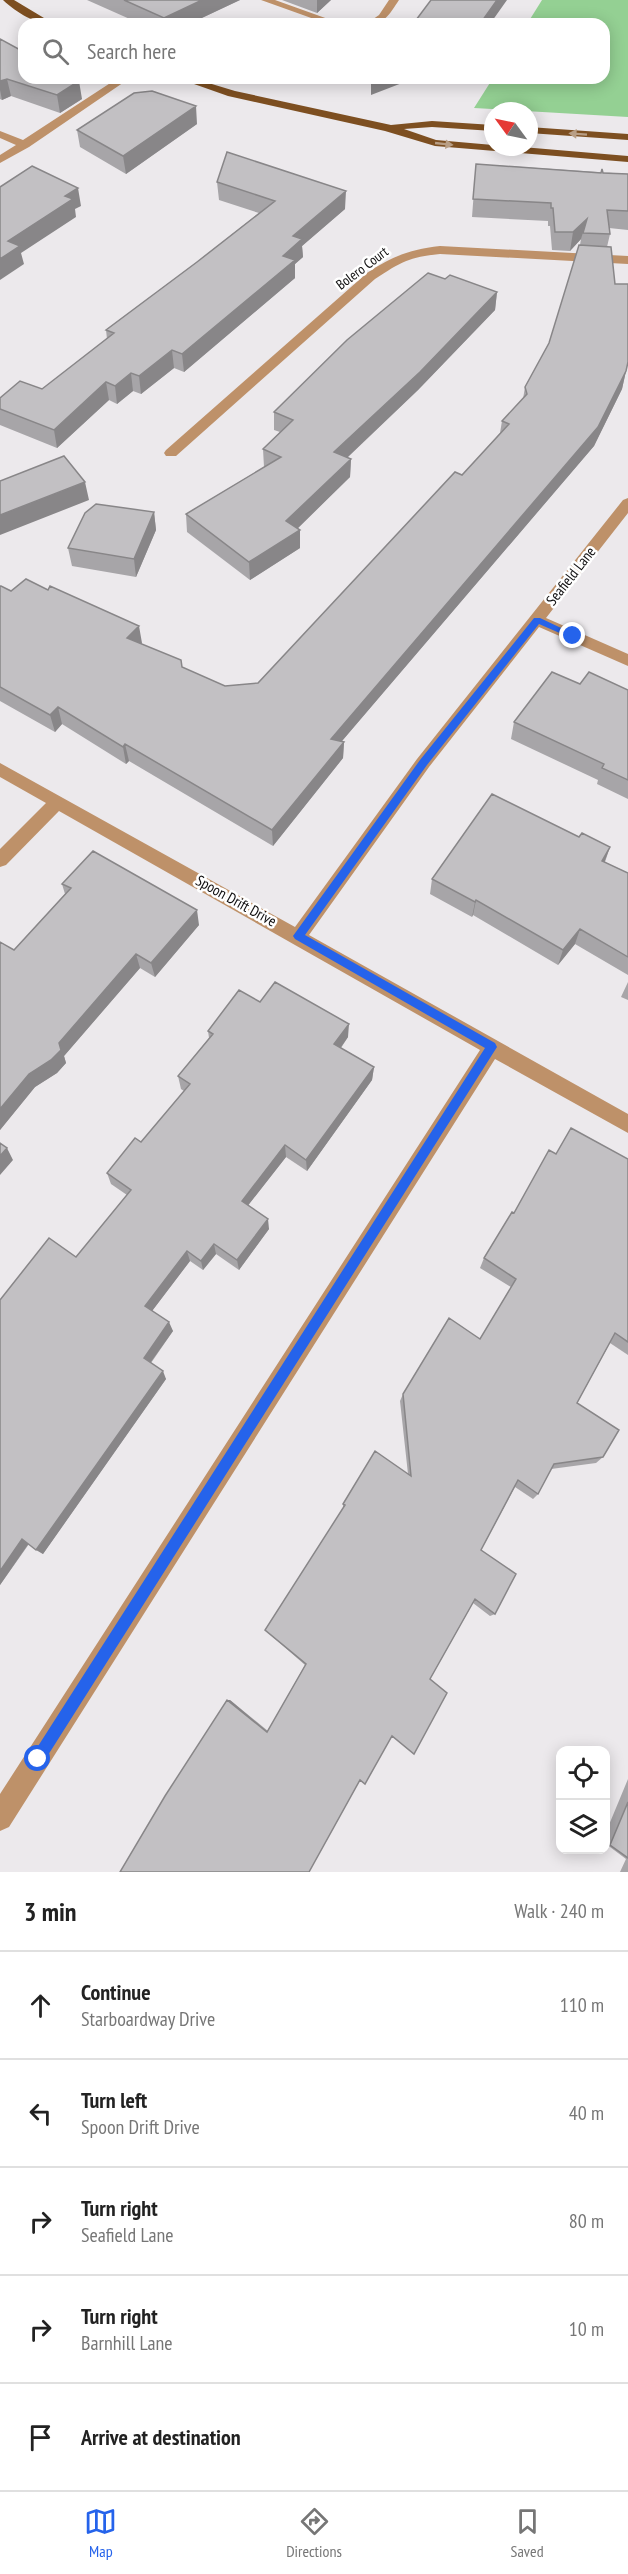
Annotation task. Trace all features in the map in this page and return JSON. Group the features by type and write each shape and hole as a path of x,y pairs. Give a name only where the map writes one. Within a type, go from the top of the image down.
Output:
{"main road":[{"path":"8,0 36,18"},
{"path":"201,84 232,94 388,128 435,143 628,159"},
{"path":"388,128 432,124 484,127"},
{"path":"538,131 628,137"}],"street":[{"path":"266,0 319,18"},
{"path":"381,18 394,0"},
{"path":"0,160 116,84"},
{"path":"0,134 25,145"},
{"name":"Bolero Court","path":"171,453 371,276 395,260 412,253 463,250 628,260"},
{"name":"Seafield Lane","path":"298,936 423,763 628,503"},
{"path":"537,620 628,660"},
{"name":"Spoon Drift Drive","path":"0,769 628,1124"},
{"path":"0,860 58,801"},
{"path":"0,1818 492,1047"}],"green space":[{"path":"542,0 628,0 628,117 538,112 538,102 484,102 484,109 474,108 489,84 610,84 610,18 531,18"}],"building":[{"path":"124,0 202,0 164,18"},
{"path":"431,0 497,0 484,18 418,18"},
{"path":"0,39 18,49 18,83 7,79 0,81"},
{"path":"23,84 74,84 57,95"},
{"path":"152,91 196,106 123,156 77,130 134,93"},
{"path":"227,152 346,191 293,236 302,239 283,256 295,260 182,354 172,350 139,376 131,373 115,386 106,382 54,430 0,409 0,398 20,381 42,389 114,333 106,330 275,201 217,182"},
{"path":"476,164 601,173 602,169 603,173 628,174 628,211 607,210 610,234 583,233 587,219 573,232 555,232 551,203 473,199"},
{"path":"32,166 78,188 65,196 73,199 8,241 20,246 0,259 0,187"},
{"path":"579,245 611,247 615,284 628,284 628,362 626,371 598,427 331,739 344,742 272,830 125,744 123,747 58,707 50,715 0,687 0,586 11,591 26,579 48,590 50,586 139,626 127,638 181,660 182,667 225,686 258,683 455,472 462,475 509,424 502,421 527,394 525,387 549,343"},
{"path":"428,273 445,279 450,275 497,292 420,372 334,452 351,459 286,521 300,530 249,562 186,514 281,457 263,449 293,420 274,412 347,340"},
{"path":"64,456 85,482 0,515 0,481"},
{"path":"96,504 154,512 134,559 68,548 85,513"},
{"path":"552,672 580,684 589,672 628,690 628,780 602,768 604,764 514,722"},
{"path":"492,794 579,837 582,833 610,847 602,861 628,873 628,957 580,929 563,950 476,900 475,902 432,879"},
{"path":"93,851 197,910 151,963 136,954 59,1043 61,1050 51,1060 29,1074 0,1109 0,942 14,950 71,888 62,884"},
{"path":"275,982 349,1024 334,1044 374,1067 306,1160 285,1145 242,1201 268,1219 237,1260 214,1244 201,1261 187,1251 145,1306 169,1322 144,1358 163,1371 36,1550 22,1539 0,1571 0,1300 49,1238 76,1257 131,1190 107,1173 135,1138 141,1142 190,1084 178,1076 213,1034 208,1031 239,990 260,1002"},
{"path":"571,1128 628,1159 628,1342 615,1333 577,1403 619,1430 603,1457 554,1464 538,1494 518,1480 481,1550 516,1574 495,1614 475,1599 430,1679 447,1693 414,1754 392,1736 365,1784 360,1780 309,1872 120,1872 165,1796 227,1700 267,1732 306,1664 265,1630 345,1505 343,1504 375,1451 411,1476 403,1394 449,1318 480,1339 516,1279 484,1258 512,1212 514,1213 549,1150 556,1154"},
{"path":"0,1143 7,1148 0,1156"},
{"path":"628,1802 628,1858 610,1845"}],"route":[{"path":"38,1759 492,1047 298,936 423,763 537,620 573,636"}]}
